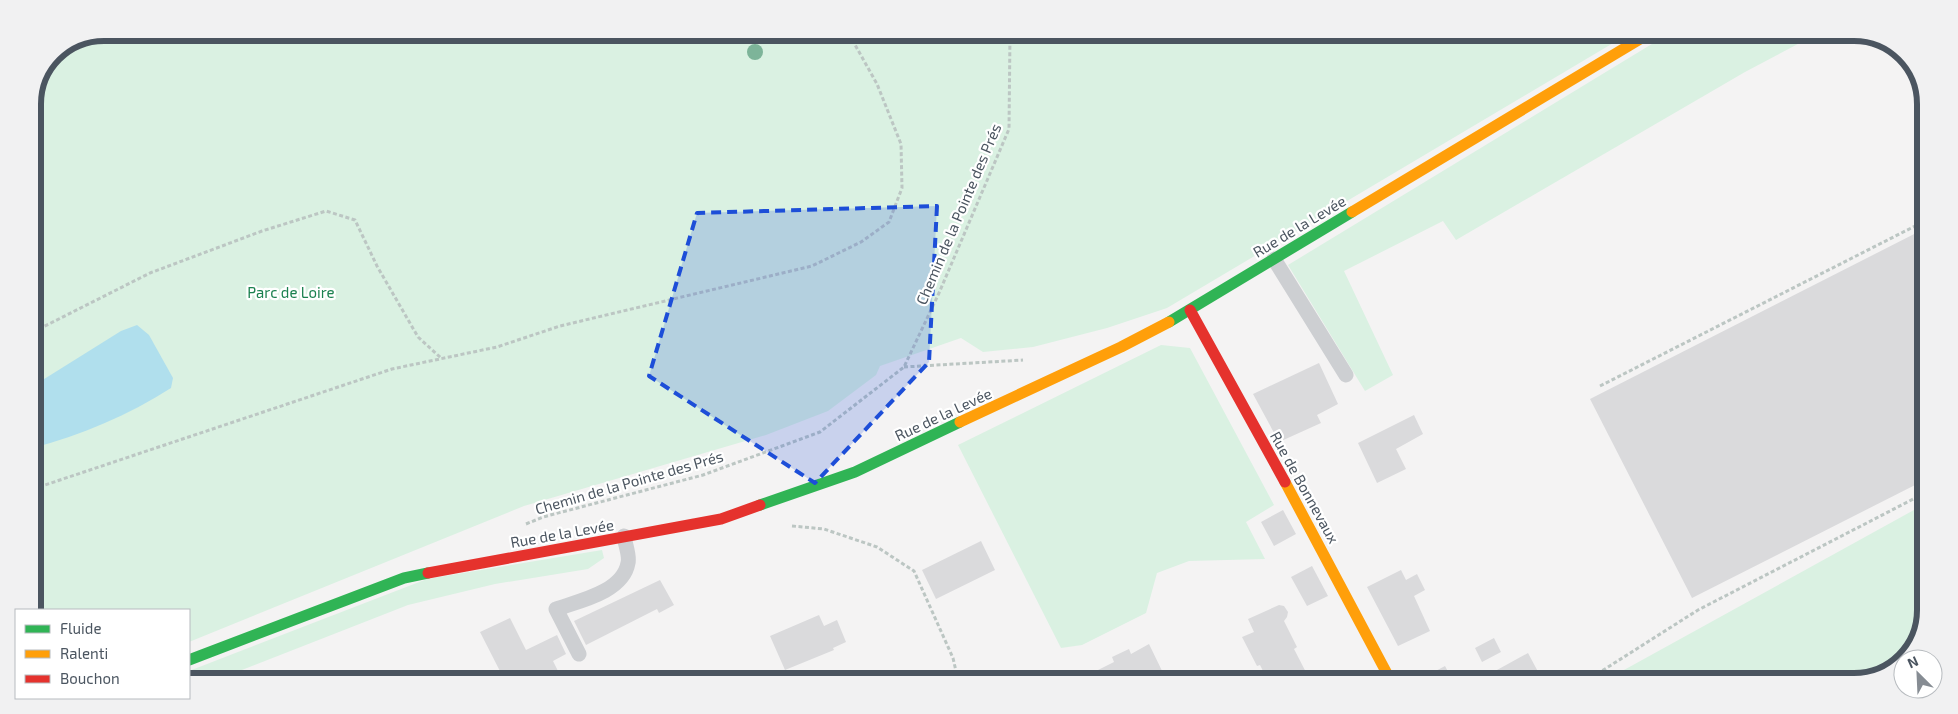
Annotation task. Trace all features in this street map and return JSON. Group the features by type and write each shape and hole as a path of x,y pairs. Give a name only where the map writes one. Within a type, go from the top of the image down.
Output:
{"street":[{"name":"Rue de la Levée","path":"190,660 404,578 722,519 855,472 1121,347 1190,310 1636,41"},
{"name":"Rue de Bonnevaux","path":"1190,310 1387,673"}],"lane":[{"path":"1274,259 1346,375"},
{"path":"579,654 556,608 595,596 619,582 628,563 624,536"}],"path":[{"path":"41,486 392,369 497,347 560,326 812,266 861,242 890,222 902,188 901,144 877,84 853,41"},
{"name":"Chemin de la Pointe des Prés","path":"518,528 543,517 703,475 820,432 904,367 939,293 1008,129 1010,41"},
{"path":"41,328 150,273 262,231 326,211 355,220 378,266 418,337 441,358"},
{"path":"1600,386 1917,225"},
{"path":"904,367 1026,360"},
{"path":"1599,673 1698,610 1917,497"},
{"path":"787,525 824,529 876,547 914,571 953,658 956,673"}],"highlighted area":[{"path":"937,206 929,362 815,483 649,376 697,213"}],"green space":[{"name":"Parc de Loire","path":"104,41 1617,41 1167,308 1107,328 1033,347 983,352 961,338 880,366 876,375 828,411 766,435 524,506 190,642 190,609 41,609 41,104 46,80 60,60 80,46"},
{"path":"1657,41 1804,41 1745,72 1456,240 1443,221 1344,271 1393,375 1365,391 1288,265"},
{"path":"1161,345 1190,348 1274,505 1246,522 1265,559 1189,561 1157,573 1146,613 1082,645 1061,648 958,445"},
{"path":"1917,508 1917,610 1913,630 1903,649 1893,649 1893,658 1889,662 1866,672 1618,673"},
{"path":"602,550 604,558 588,569 495,584 408,605 234,673 190,673 190,671 427,579"}],"water":[{"path":"137,325 149,335 173,378 171,388 138,407 104,423 41,446 41,381 121,331"}],"building":[{"path":"1917,233 1917,484 1692,598 1590,399"},
{"path":"1319,363 1338,404 1317,415 1321,423 1279,442 1253,394"},
{"path":"1414,415 1423,434 1396,449 1406,469 1377,483 1358,443"},
{"path":"1283,510 1296,534 1274,546 1261,522"},
{"path":"981,541 995,570 936,599 922,570"},
{"path":"1312,566 1328,596 1307,606 1291,577"},
{"path":"1401,570 1406,580 1417,574 1425,590 1414,596 1430,631 1398,646 1367,587"},
{"path":"660,580 674,605 659,613 657,609 586,645 574,621"},
{"path":"1279,605 1284,606 1288,612 1284,621 1297,647 1294,649 1306,673 1272,673 1270,670 1264,673 1260,665 1257,666 1242,637 1254,632 1248,619"},
{"path":"819,615 824,626 837,620 846,642 833,648 834,650 785,670 770,636"},
{"path":"510,618 526,650 557,635 566,654 553,661 559,673 501,673 480,632"},
{"path":"1494,638 1501,652 1482,662 1475,648"},
{"path":"1149,644 1163,673 1100,673 1098,670 1114,662 1112,657 1129,649 1131,654"},
{"path":"1528,653 1539,673 1492,673"},
{"path":"1445,666 1449,673 1432,673"}],"traffic: fast":[{"path":"1169,322 1352,212"},
{"path":"760,505 855,472 960,422"},
{"path":"190,660 404,578 428,573"}],"traffic: slow":[{"path":"1352,212 1637,41"},
{"path":"960,422 1121,347 1169,322"},
{"path":"1285,482 1387,673"}],"traffic: jam":[{"path":"1190,310 1285,482"},
{"path":"428,573 721,519 760,505"}]}
